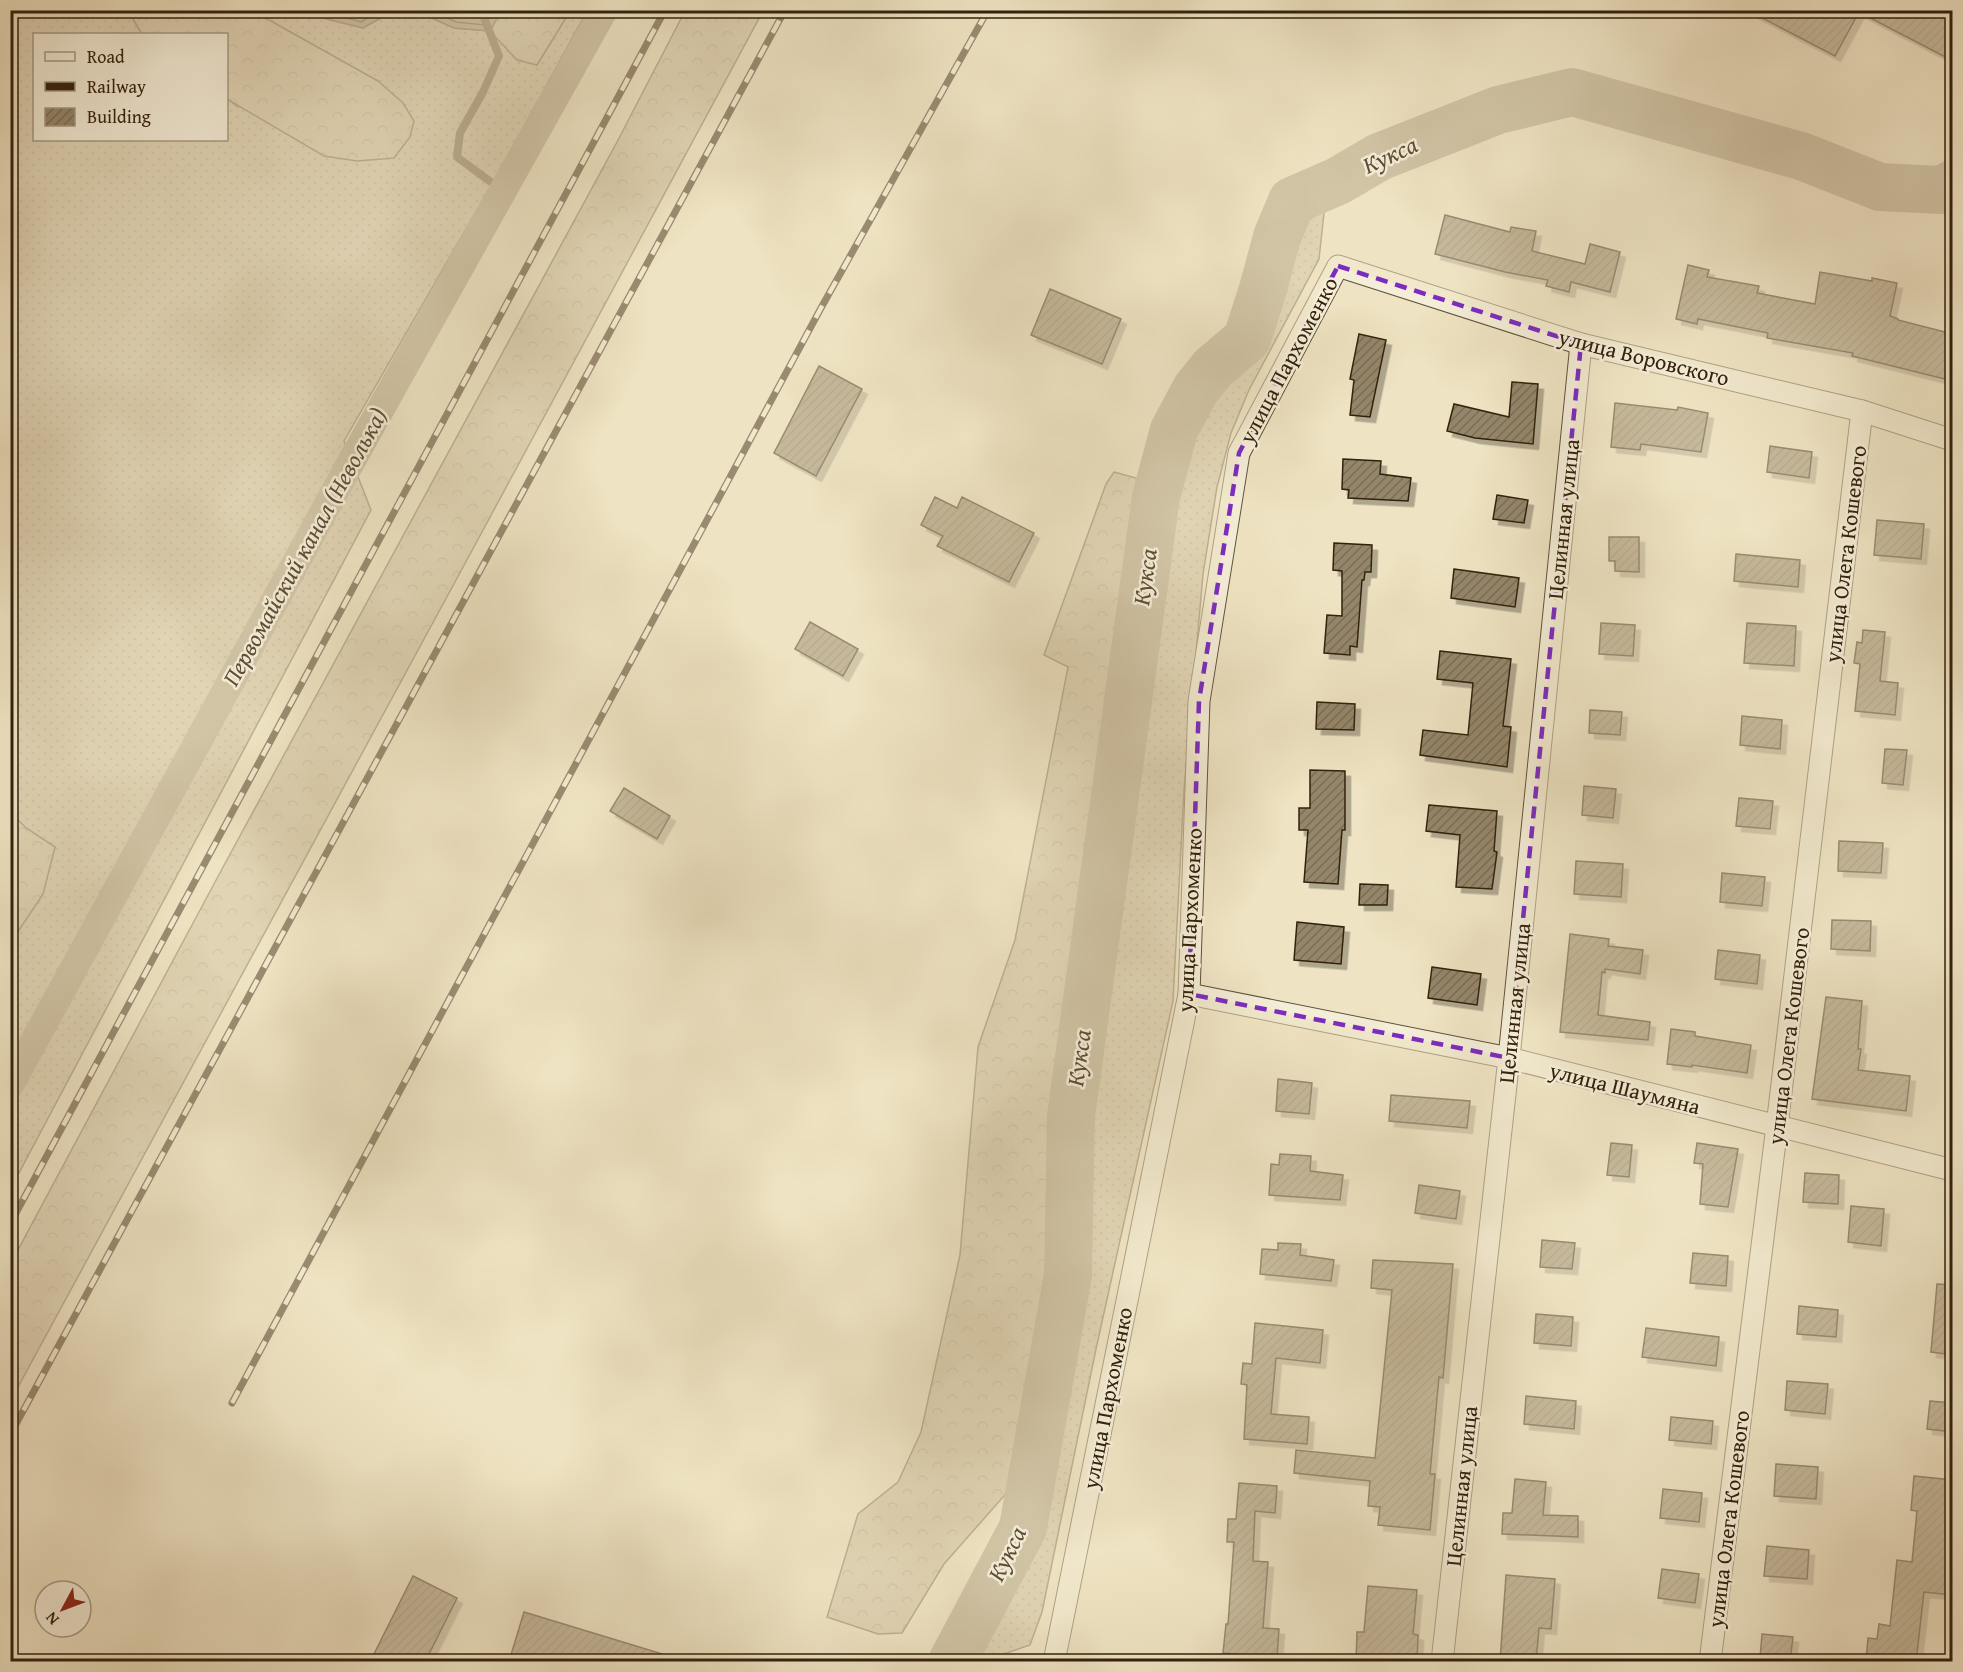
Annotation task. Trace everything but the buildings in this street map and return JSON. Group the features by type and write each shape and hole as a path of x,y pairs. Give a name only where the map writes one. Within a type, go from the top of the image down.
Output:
{"street":[{"name":"улица Воровского","path":"1338,266 1581,344 1862,411 1953,440"},
{"name":"улица Пархоменко","path":"1054,1662 1189,994 1199,701 1239,453 1338,266"},
{"name":"Целинная улица","path":"1442,1662 1509,1058 1581,344"},
{"name":"улица Олега Кошевого","path":"1710,1662 1777,1126 1862,411"},
{"name":"улица Шаумяна","path":"1189,994 1509,1058 1953,1170"}],"highlighted area":[{"path":"1338,266 1581,344 1509,1058 1189,994 1199,701 1239,453"}],"green space":[{"path":"11,11 128,11 141,33 33,33 33,141 228,141 228,100 238,107 378,81 253,11 307,11 323,18 363,28 393,11 416,11 454,28 490,31 517,59 537,65 570,11 587,11 504,163 344,441 371,510 11,1188 11,942 43,894 55,847 26,828 11,813"},
{"path":"128,11 253,11 378,81 403,103 414,121 410,137 394,158 357,161 324,156 228,100 228,33 141,33"},
{"path":"501,11 570,11 537,65 517,60 490,31"},
{"path":"685,11 763,11 11,1400 11,1263 617,142"},
{"path":"1325,204 1319,259 1249,390 1231,433 1217,487 1203,574 1184,790 1173,1001 1096,1349 1042,1612 1030,1645 992,1658 972,1652 1034,1522 1080,1251 1085,1098 1171,485 1212,391 1253,349 1301,210"},
{"path":"1114,472 1147,481 1123,656 1074,957 1061,1104 1055,1273 1011,1488 944,1564 902,1633 878,1634 827,1617 858,1514 898,1482 921,1432 960,1255 978,1047 1015,940 1068,667 1044,655 1106,484"},
{"path":"11,813 26,828 55,847 43,894 11,942"}],"water":[{"path":"307,11 393,11 363,28 323,18"},
{"path":"416,11 501,11 490,31 454,28"}],"waterway":[{"path":"481,10 499,56 483,92 460,133 457,157 503,191"},
{"name":"Первомайский канал (Неволька)","path":"10,1085 346,471 604,10"},
{"name":"Кукса","path":"952,1662 1023,1528 1068,1275 1071,1116 1156,497 1174,430 1196,389 1213,368 1247,339 1277,237 1292,201 1338,181 1379,157 1498,110 1572,92 1801,156 1880,187 1942,190 1952,184"}],"railway":[{"path":"10,1224 665,10"},
{"path":"10,1435 785,10"},
{"path":"232,1403 821,308 988,10"}]}
